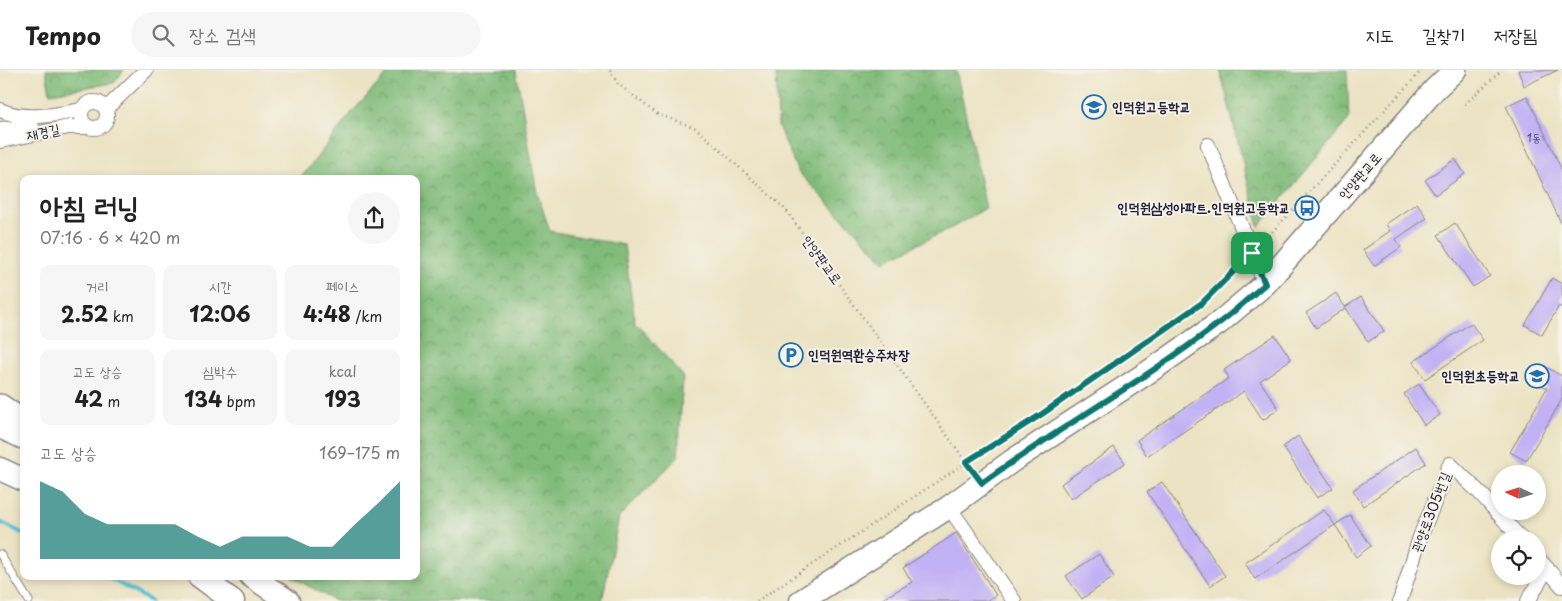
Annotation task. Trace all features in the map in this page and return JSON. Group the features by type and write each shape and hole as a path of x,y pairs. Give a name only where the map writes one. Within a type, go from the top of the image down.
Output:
{"highway":[{"path":"0,406 20,421"}],"main road":[{"name":"안양판교로","path":"800,601 949,507 1012,461 1156,368 1219,323 1265,284 1435,89 1455,70"},
{"path":"0,427 20,436"},
{"path":"0,469 20,478"},
{"path":"204,580 233,601"},
{"path":"257,580 288,601"}],"street":[{"path":"106,109 146,70"},
{"path":"0,110 8,114 28,116 58,115 83,117 95,129 103,125 107,117 106,109 100,103 91,102 84,106 83,117"},
{"path":"0,129 62,124 83,117"},
{"name":"재경길","path":"0,141 69,128 83,117"},
{"path":"1208,144 1265,284"},
{"name":"관양로305번길","path":"1400,601 1420,537 1450,464 1483,496 1513,530"},
{"path":"949,507 1014,601"},
{"path":"1546,568 1562,586"},
{"path":"1528,601 1534,585"}],"lane":[{"path":"0,554 29,601"}],"path":[{"name":"안양판교로","path":"610,70 618,84 657,114 696,128 786,210 982,483"},
{"path":"757,601 966,462 1042,414 1202,303 1252,253 1422,70"},
{"path":"1465,104 1502,70"}],"green space":[{"path":"46,70 124,70 114,83 50,93"},
{"path":"391,70 516,70 537,193 550,231 624,245 635,322 683,376 678,457 619,517 602,601 335,601 298,580 420,580 420,175 303,175 353,111"},
{"path":"776,70 956,70 986,208 955,226 884,261 798,172 778,126"},
{"path":"1220,70 1347,70 1349,119 1259,227"}],"building":[{"path":"1518,70 1558,70 1524,86"},
{"path":"1527,96 1562,170 1562,225 1506,106"},
{"path":"1455,159 1465,174 1435,195 1425,180"},
{"path":"1417,203 1427,218 1396,239 1401,247 1374,266 1363,250 1390,231 1386,224"},
{"path":"1455,223 1490,276 1473,287 1438,235"},
{"path":"1552,278 1562,284 1562,308 1559,306 1542,335 1525,325"},
{"path":"1336,293 1345,307 1361,297 1384,331 1368,342 1346,308 1316,328 1306,313"},
{"path":"1471,323 1483,340 1425,379 1413,362"},
{"path":"1275,335 1291,359 1260,381 1279,409 1263,420 1244,391 1147,456 1137,440 1229,378 1224,370"},
{"path":"1546,367 1562,376 1562,399 1526,461 1510,452 1547,388 1537,383"},
{"path":"1419,384 1440,415 1424,425 1404,394"},
{"path":"1298,436 1333,488 1317,498 1283,447"},
{"path":"1114,447 1125,463 1071,499 1061,484"},
{"path":"1416,447 1426,463 1363,506 1353,490"},
{"path":"1162,482 1225,576 1210,586 1147,492"},
{"path":"1324,510 1335,525 1255,579 1245,563"},
{"path":"1350,515 1371,546 1356,557 1335,525"},
{"path":"956,533 996,595 986,601 879,601 912,582 903,568"},
{"path":"1099,554 1114,577 1082,599 1066,576"}],"waterway":[{"path":"0,522 20,532"},
{"path":"112,580 151,601"}],"place":[{"name":"인덕원고등학교","path":"1094,107"},
{"name":"인덕원삼성아파트.인덕원고등학교","path":"1307,208"},
{"name":"인덕원역환승주차장","path":"791,355"},
{"name":"인덕원초등학교","path":"1537,376"}],"route":[{"path":"1252,253 1265,284 1219,323 1156,368 1012,461 982,483 966,462 1042,414 1202,303 1252,253"}]}
